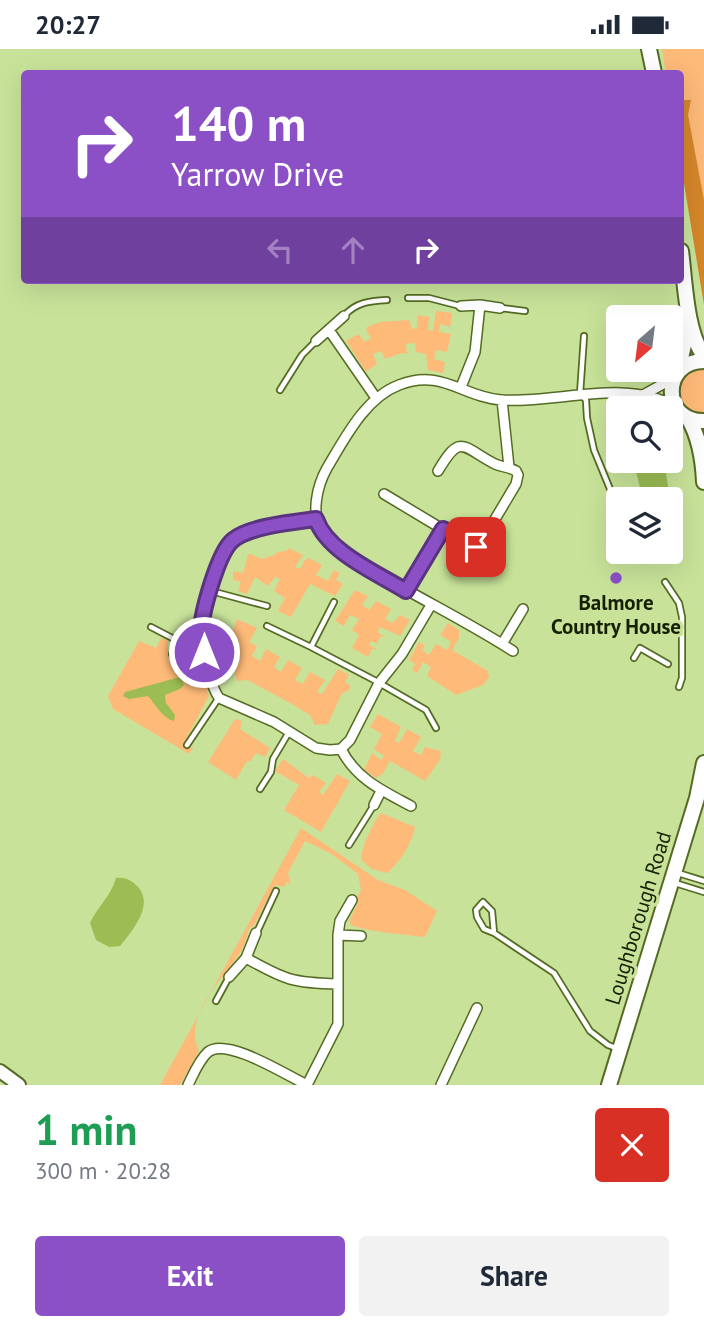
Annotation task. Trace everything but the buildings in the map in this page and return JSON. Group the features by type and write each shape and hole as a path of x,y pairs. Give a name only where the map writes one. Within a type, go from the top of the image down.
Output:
{"main road":[{"path":"649,49 653,70"},
{"path":"683,368 704,359 698,349 690,317 684,273"},
{"path":"683,346 690,317"},
{"path":"683,413 695,430 704,464 704,482"},
{"path":"688,418 704,421"},
{"name":"Loughborough Road","path":"609,1085 697,798 704,763"}],"street":[{"path":"461,387 475,352 480,305"},
{"path":"461,306 500,308"},
{"path":"316,341 344,316"},
{"path":"329,330 376,398"},
{"path":"513,651 406,591 334,546 322,532 316,519 322,467 376,398 412,380 429,379 502,400 580,394 650,396"},
{"path":"643,394 664,382"},
{"path":"502,400 509,467"},
{"path":"384,494 473,547 479,545 518,479 516,471 460,446 450,451 438,471"},
{"path":"316,519 268,527 233,539 223,552 201,634 219,698 266,718 316,748 341,749 359,726 380,683 402,654 431,605"},
{"path":"406,591 443,529"},
{"path":"502,644 523,609"},
{"path":"341,749 360,776 381,791 411,806"},
{"path":"374,806 381,791"},
{"path":"188,1085 208,1052 221,1047 243,1052 307,1085 336,1029 340,1009 338,935 340,921 352,900"},
{"path":"229,977 246,958 256,933"},
{"path":"338,935 361,936"},
{"path":"246,958 282,978 295,982 338,984"},
{"path":"441,1085 477,1008"},
{"path":"0,1071 19,1085"}],"lane":[{"path":"408,298 429,298 461,306"},
{"path":"344,316 360,304 387,300"},
{"path":"500,308 525,311"},
{"path":"584,336 580,394 586,400 594,450 609,487"},
{"path":"280,390 302,355 316,341"},
{"path":"606,477 614,474"},
{"path":"666,582 679,603 682,617 682,678 679,687"},
{"path":"211,591 267,606"},
{"path":"311,647 334,602"},
{"path":"151,627 178,641 202,641"},
{"path":"267,627 380,683 426,710 436,728"},
{"path":"172,655 178,641"},
{"path":"634,658 640,647 668,664"},
{"path":"187,745 219,698"},
{"path":"260,789 289,732"},
{"path":"349,845 356,839 374,806"},
{"path":"673,877 704,881"},
{"path":"673,877 704,892"},
{"path":"256,933 276,891"},
{"path":"494,933 492,911 483,902 476,910 484,929 554,973 590,1031 608,1045 620,1049"},
{"path":"216,1001 229,977"}],"shaded area":[{"path":"662,49 704,49 704,278 684,168 684,70 666,70"},
{"path":"684,100 691,100 688,115 704,200 704,305 684,183"},
{"path":"436,311 452,313 450,327 440,324 439,332 451,334 447,352 436,350 434,359 445,362 443,373 428,370 426,354 416,352 415,343 406,344 407,354 385,359 381,351 373,354 377,364 366,372 346,341 358,334 365,342 371,338 367,327 380,322 409,320 412,329 417,328 417,315 429,317 428,330 433,331"},
{"path":"704,368 704,414 687,409 683,396 678,393 680,382 694,370"},
{"path":"636,473 666,473 668,487 640,487"},
{"path":"289,548 303,555 295,567 300,569 309,558 322,565 316,575 328,581 334,570 340,573 336,580 343,584 335,596 310,584 291,617 278,611 285,598 274,591 280,579 275,577 268,586 255,577 247,594 238,591 241,582 233,580 233,571 243,573 248,555 261,559"},
{"path":"355,590 368,596 362,605 369,610 376,601 391,609 385,619 393,623 400,615 410,620 400,636 380,627 377,632 387,638 381,636 377,643 379,645 371,641 369,645 377,649 372,649 368,657 352,648 359,635 352,630 359,619 350,615 344,626 335,621"},
{"path":"237,619 257,628 249,642 257,646 252,656 260,661 266,649 280,657 274,667 281,672 288,660 302,668 295,680 303,684 310,672 325,680 317,692 322,694 338,669 349,675 345,682 351,686 348,691 342,693 328,724 315,725 310,715 290,703 247,680 237,681 225,640 232,634"},
{"path":"448,623 459,630 459,638 452,650 488,671 489,677 483,685 456,695 427,676 431,667 423,662 417,673 412,670 415,664 409,660 419,642 425,645 422,650 429,655 436,644 447,650 451,642 440,635"},
{"path":"162,637 168,641 168,654 174,657 181,648 194,648 209,696 184,743 193,748 189,754 113,709 108,696 139,641 156,648"},
{"path":"180,677 184,685 165,695 166,703 175,715 174,721 163,714 148,696 129,699 123,696 125,692"},
{"path":"378,714 401,727 395,741 399,743 407,729 421,737 413,751 421,755 425,747 441,751 440,760 425,781 390,761 383,773 376,778 364,770 372,753 381,760 384,756 374,749 382,734 370,727"},
{"path":"235,719 242,721 240,729 270,748 265,757 256,753 250,762 247,761 236,780 208,762"},
{"path":"283,759 309,778 313,775 326,783 319,792 323,795 337,774 350,781 321,832 284,810 299,785 275,771"},
{"path":"381,813 415,827 404,853 387,873 372,869 361,860 368,836"},
{"path":"301,828 378,880 405,890 437,911 425,937 351,925 349,921 359,901 356,899 361,890 358,874 330,853 305,841 288,873 291,884 287,882 284,887 275,885 253,927 250,927 240,953 210,994"},
{"path":"116,878 128,879 137,886 144,901 136,925 120,946 109,947 96,940 90,923"},
{"path":"199,1013 195,1038 199,1051 180,1085 160,1085"}],"place":[{"name":"Balmore Country House","path":"616,578"}],"route":[{"path":"204,652 201,634 223,552 233,539 248,533 316,519 322,532 334,546 406,591 443,529 476,547"}]}
